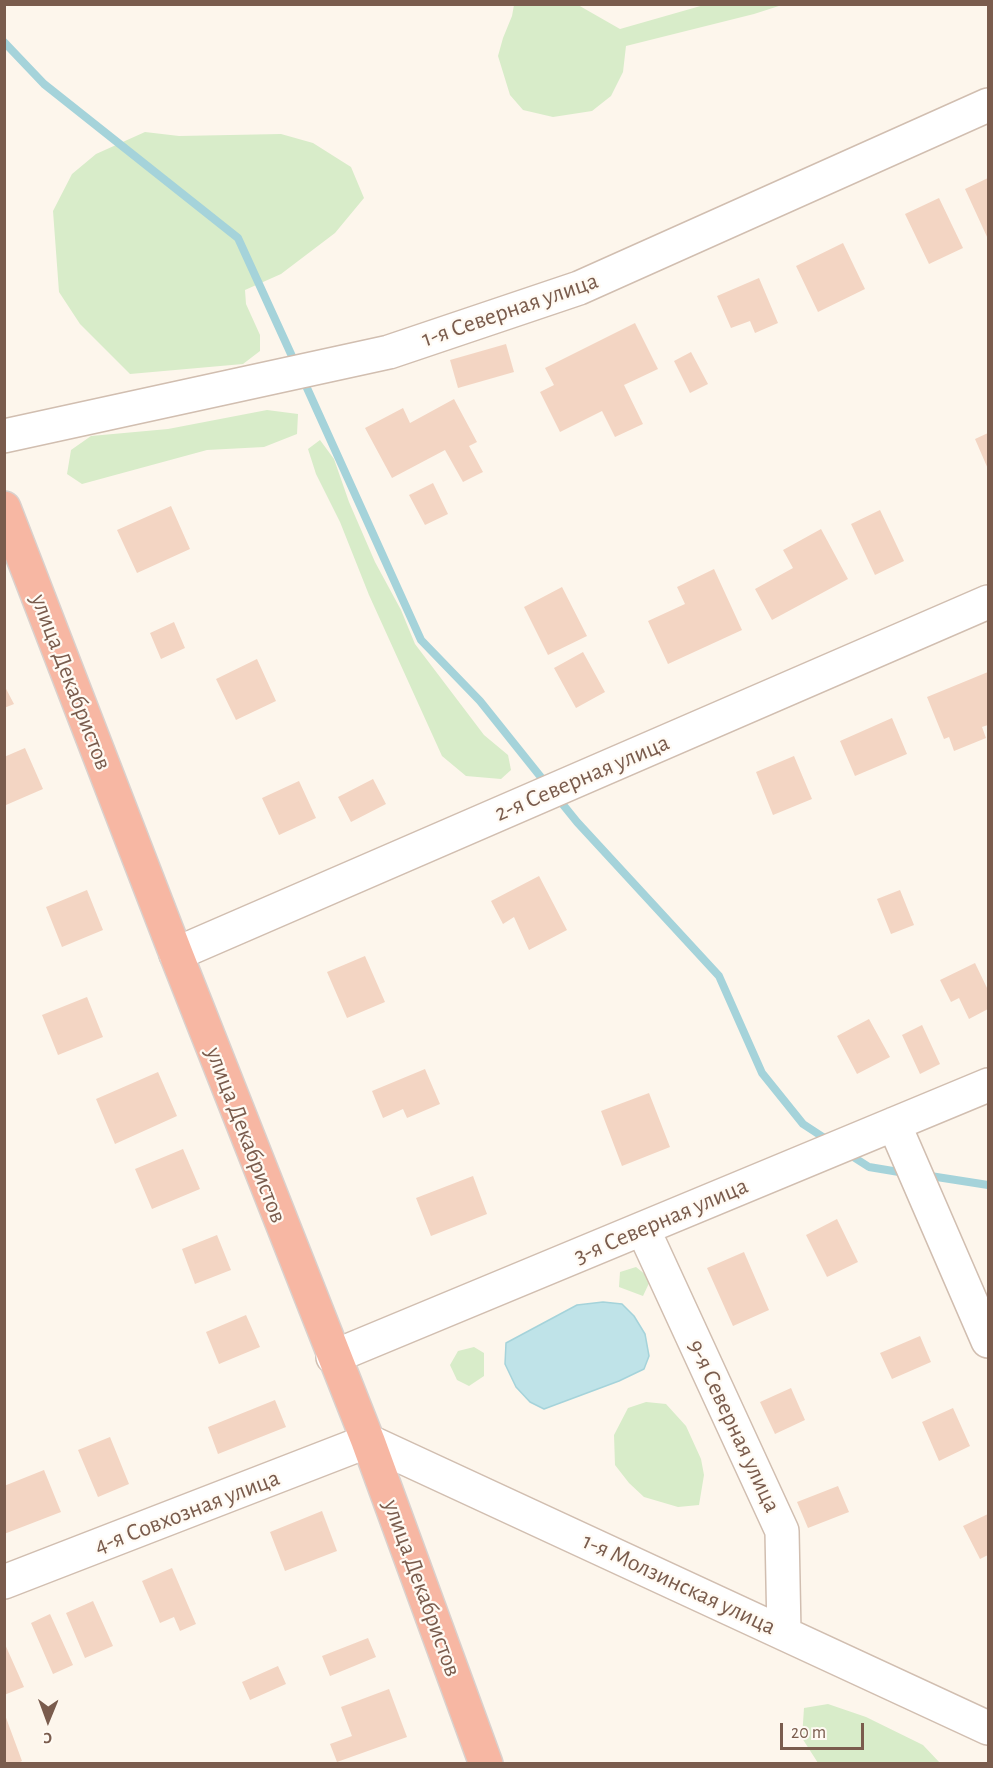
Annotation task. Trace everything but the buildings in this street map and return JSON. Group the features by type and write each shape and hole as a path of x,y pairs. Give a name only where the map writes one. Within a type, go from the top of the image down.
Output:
{"highway":[{"name":"улица Декабристов","path":"4,508 333,1357 368,1441 486,1764"}],"street":[{"name":"1-я Северная улица","path":"4,436 389,352 556,296 579,288 988,105"},
{"name":"2-я Северная улица","path":"176,954 988,602"},
{"name":"3-я Северная улица","path":"333,1357 988,1085"},
{"path":"894,1124 988,1341"},
{"name":"9-я Северная улица","path":"643,1229 782,1531 784,1633"},
{"name":"1-я Молзинская улица","path":"368,1441 988,1728"},
{"name":"4-я Совхозная улица","path":"4,1582 368,1441"}],"green space":[{"path":"514,5 578,5 620,29 704,5 782,5 626,46 623,72 611,96 592,111 553,117 523,110 510,95 498,56"},
{"path":"145,132 179,136 281,134 313,143 351,167 364,198 335,233 281,274 245,290 246,304 260,335 260,351 243,364 130,374 80,324 59,292 53,211 72,174 96,154"},
{"path":"267,410 298,414 297,434 264,447 207,450 82,484 67,474 71,450 91,436 168,429"},
{"path":"320,440 334,459 349,502 375,562 401,610 415,644 484,735 508,755 511,770 501,779 466,776 442,756 369,595 340,522 316,474 308,449"},
{"path":"636,1267 651,1279 643,1296 619,1287 620,1272"},
{"path":"474,1347 484,1353 484,1376 469,1386 457,1380 450,1365 458,1351"},
{"path":"646,1402 666,1404 686,1426 701,1459 704,1475 699,1505 678,1507 644,1497 615,1465 614,1435 628,1408"},
{"path":"828,1704 866,1717 923,1745 940,1763 818,1763 802,1738 804,1708"}],"water":[{"path":"603,1302 622,1304 634,1316 645,1334 649,1356 644,1369 619,1381 544,1409 530,1402 516,1387 505,1364 506,1343 577,1305"}],"waterway":[{"path":"4,42 44,84 238,238 296,365"},
{"path":"302,377 421,640 480,701 548,786"},
{"path":"556,796 577,822 719,976 762,1073 803,1124 829,1141"},
{"path":"847,1153 869,1167 905,1173"},
{"path":"924,1175 988,1185"}]}
